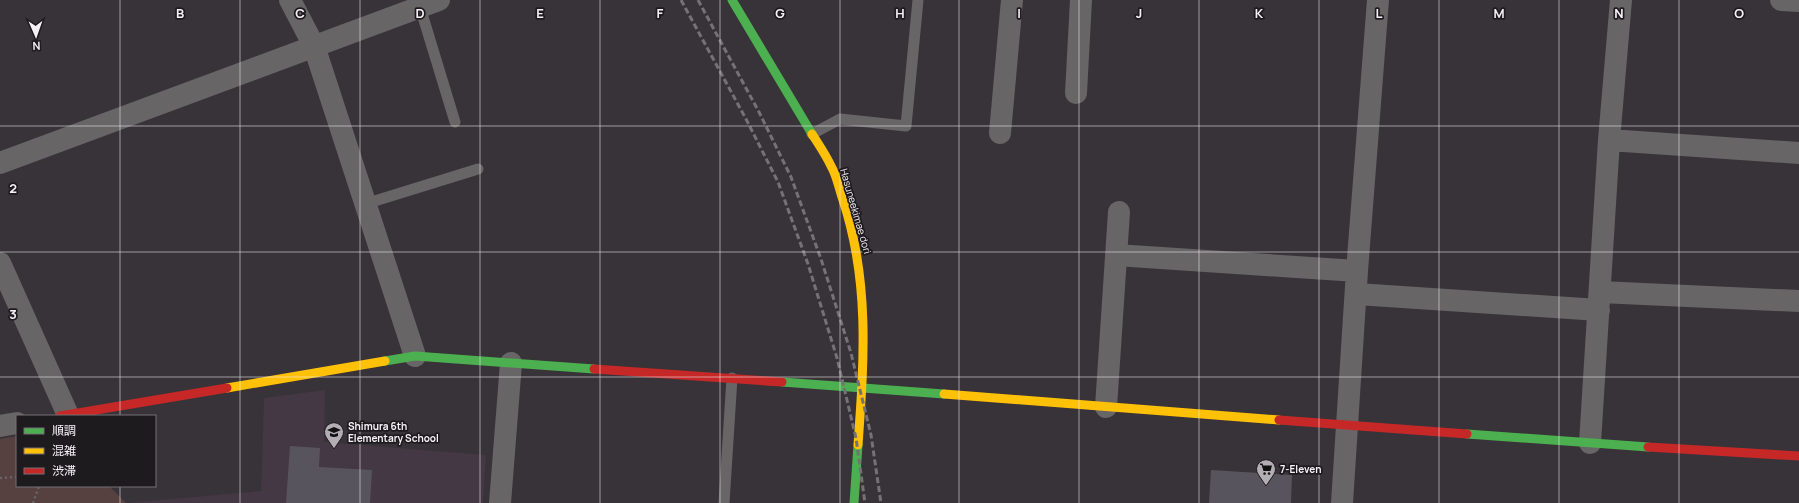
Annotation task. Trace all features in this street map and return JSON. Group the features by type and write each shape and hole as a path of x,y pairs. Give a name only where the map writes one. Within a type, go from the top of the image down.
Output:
{"street":[{"path":"290,0 314,46 414,356"},
{"name":"Hasuneekimae dori","path":"732,0 832,167 848,216 859,264 864,316 862,388 854,503"},
{"path":"1000,133 1012,0"},
{"path":"1076,93 1081,0"},
{"path":"1342,503 1357,294 1357,271 1378,0"},
{"path":"1590,443 1609,140 1621,0"},
{"path":"1781,0 1799,1"},
{"path":"0,163 429,3"},
{"path":"1609,140 1799,153"},
{"path":"1106,407 1119,212"},
{"path":"1116,255 1357,271"},
{"path":"0,262 64,415 414,356 732,378 1590,443 1799,456"},
{"path":"1357,294 1600,301 1799,302"},
{"path":"500,503 510,363"},
{"path":"0,426 16,423"}],"lane":[{"path":"812,134 840,119 906,126 918,0"},
{"path":"429,3 455,122"},
{"path":"365,204 478,169"},
{"path":"724,503 732,378"}],"path":[{"path":"0,478 16,477"},
{"path":"33,503 39,487"}],"shaded area":[{"name":"Shimura 6th Elementary School","path":"325,390 324,442 486,455 483,503 126,503 261,491 264,398"},
{"path":"16,436 16,487 110,487 126,503 0,503 0,439"}],"building":[{"path":"290,446 320,448 319,467 372,470 370,503 286,503"},
{"path":"1211,470 1292,475 1291,503 1209,503"}],"railway":[{"path":"681,0 746,119 778,182 808,264 837,358 856,438 865,503"},
{"path":"698,0 759,112 791,177 821,259 851,353 871,435 881,503"}],"traffic: fast":[{"path":"732,0 812,134"},
{"path":"385,361 415,356 594,369"},
{"path":"782,382 944,394"},
{"path":"1467,434 1648,447"},
{"path":"854,503 858,445"}],"traffic: slow":[{"path":"812,134 827,158 836,178 852,231 858,261 863,322 862,383 858,445"},
{"path":"227,388 385,361"},
{"path":"944,394 1279,420"}],"traffic: jam":[{"path":"594,369 782,382"},
{"path":"66,415 227,388"},
{"path":"1279,420 1467,434"},
{"path":"1648,447 1799,456"}],"place":[{"name":"Shimura 6th Elementary School","path":"334,449"},
{"name":"7-Eleven","path":"1266,486"}]}
